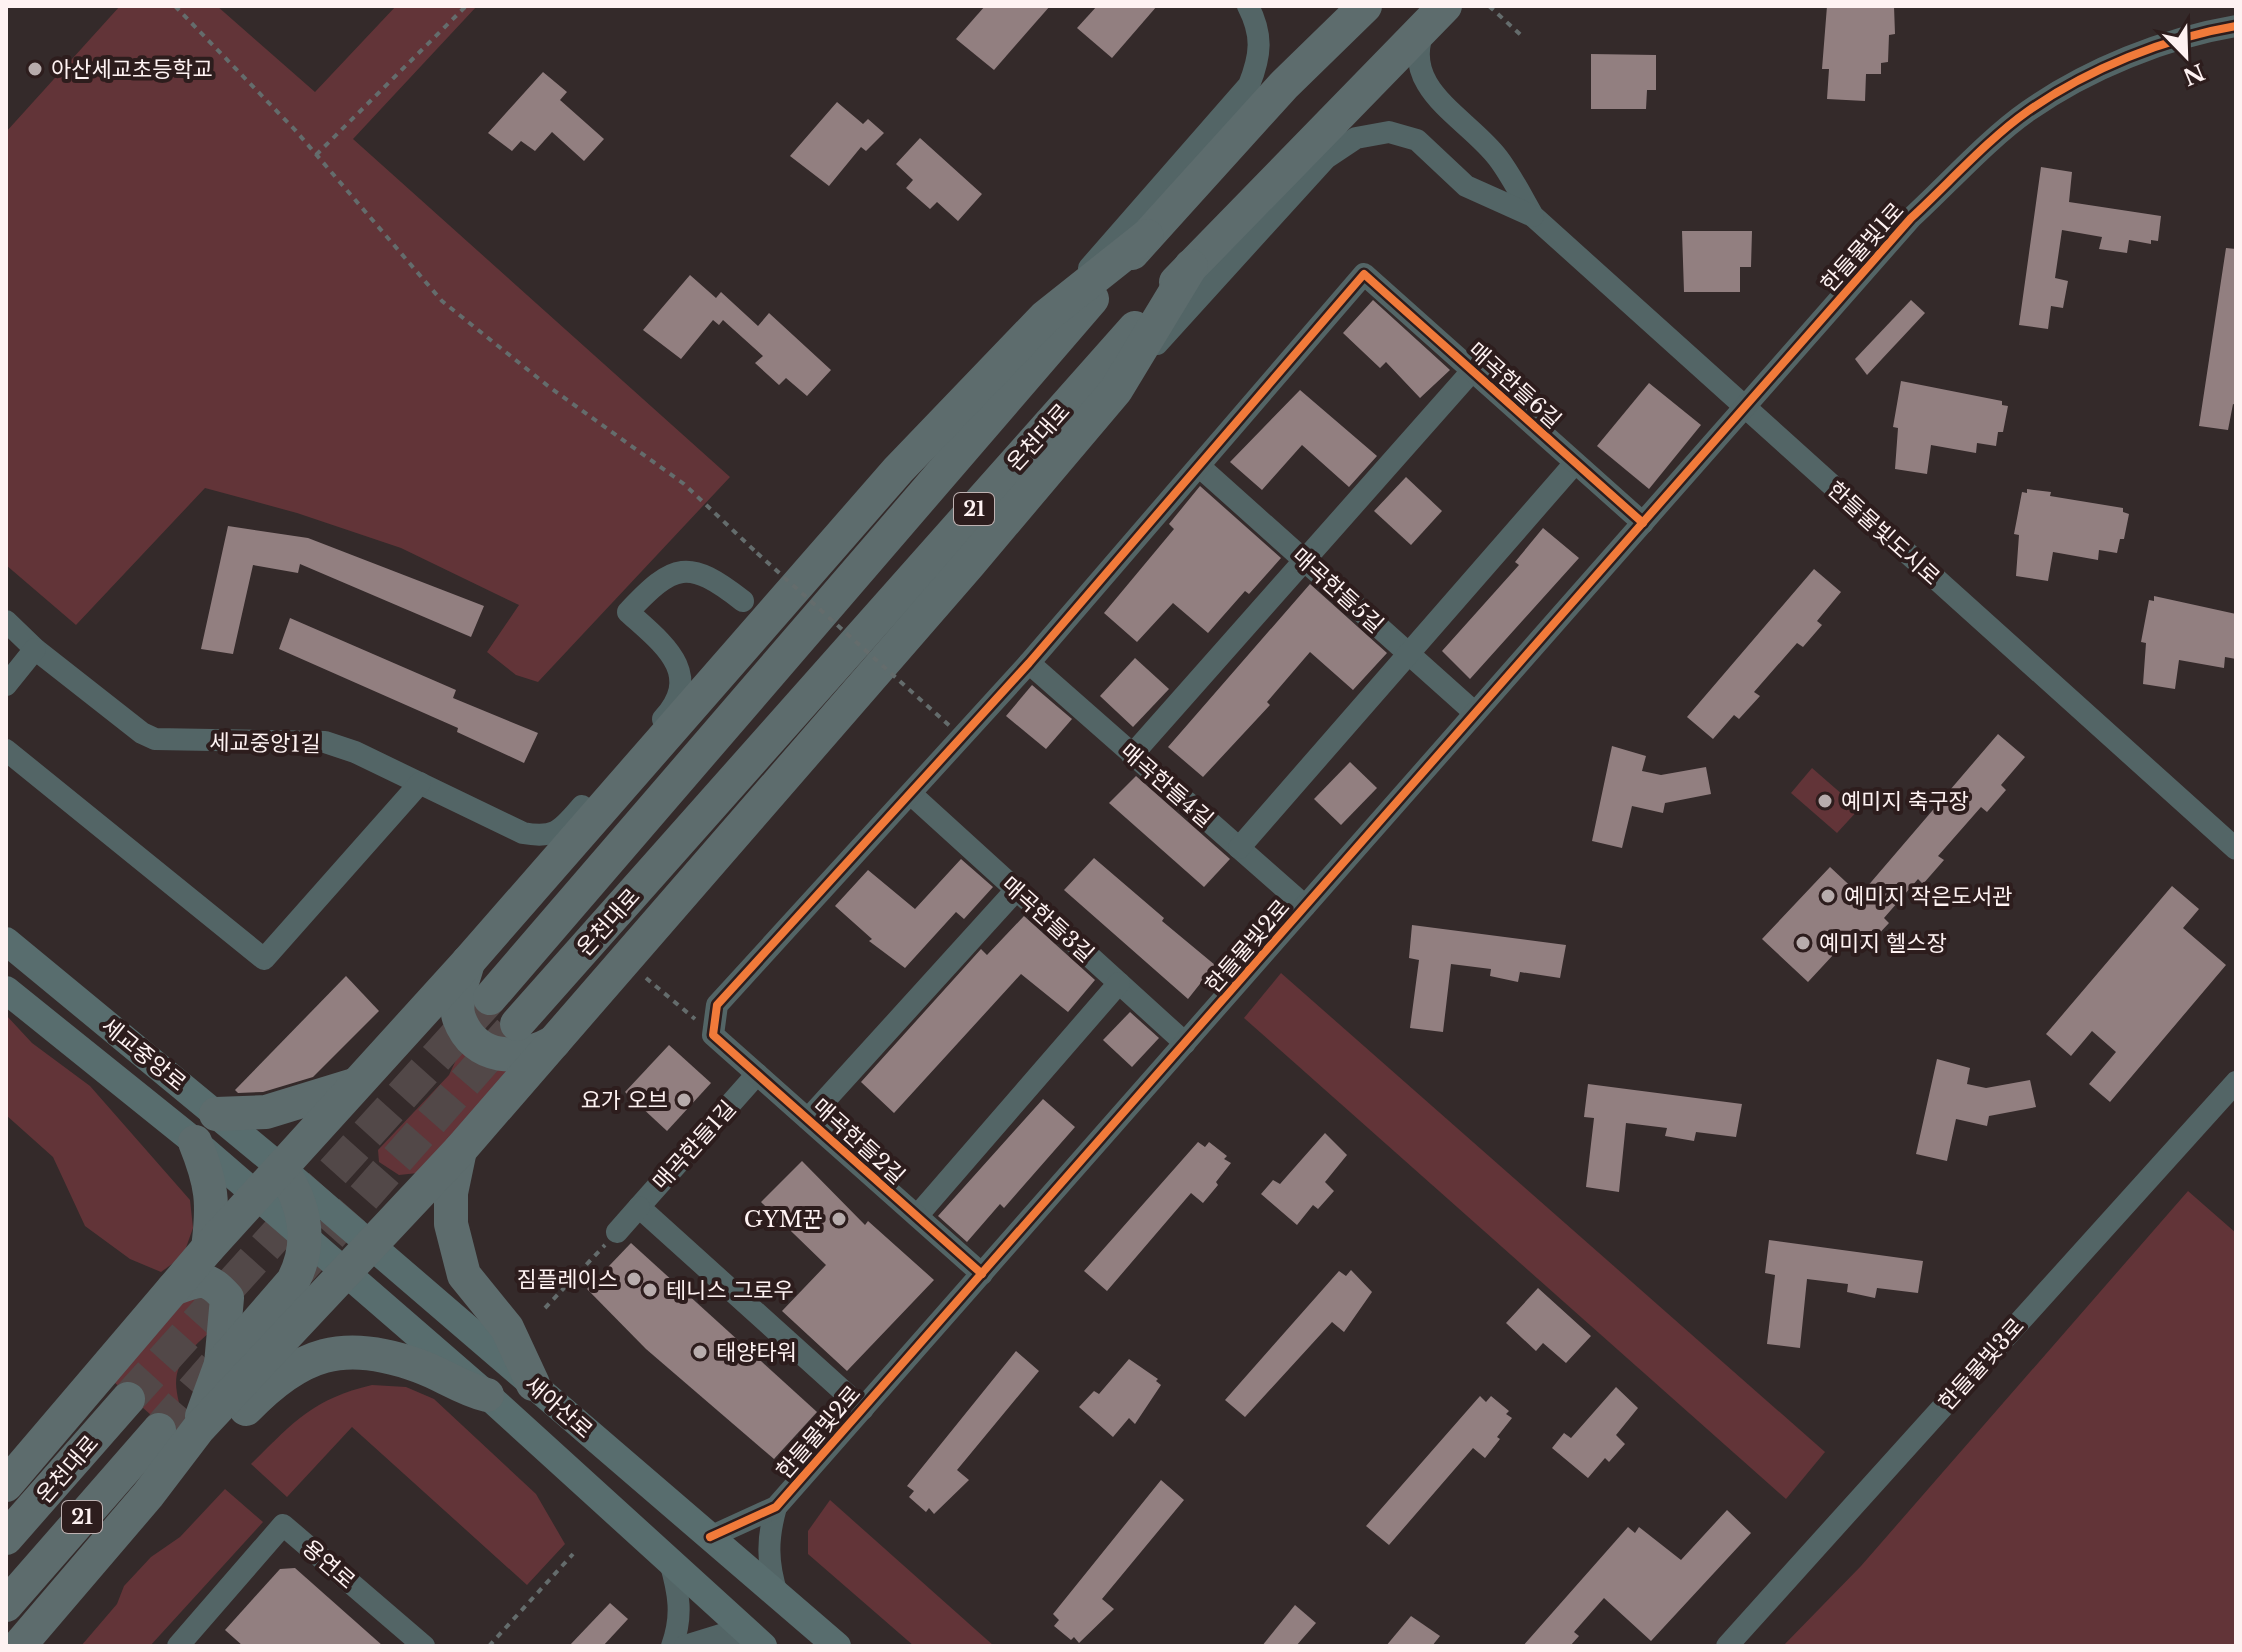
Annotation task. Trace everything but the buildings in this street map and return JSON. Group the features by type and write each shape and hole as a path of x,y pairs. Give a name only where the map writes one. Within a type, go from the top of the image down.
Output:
{"highway":[{"name":"온천대로","path":"490,998 1147,236 1284,85 1365,6"},
{"name":"온천대로","path":"517,1024 1191,266 1436,16"},
{"path":"6,1485 208,1248 468,962 898,470 1045,317 1147,236"},
{"path":"19,1646 148,1495 199,1428 369,1243 460,1150 1116,390 1191,266"},
{"path":"468,962 459,998 459,1017 472,1038 490,1052 505,1057 537,1052 555,1042"},
{"path":"216,1114 266,1112 358,1083"},
{"path":"195,1142 212,1195 208,1248"},
{"path":"460,1150 451,1193 451,1224 464,1275 507,1328 533,1384"},
{"path":"199,1428 206,1398 221,1364 293,1281 307,1240 295,1190 281,1168"},
{"path":"173,1289 201,1279 214,1283 227,1298 221,1364"},
{"path":"148,1495 181,1477 275,1378 313,1356 393,1357 487,1395"},
{"name":"온천대로","path":"6,1538 128,1399"},
{"name":"온천대로","path":"6,1605 159,1430"}],"main road":[{"name":"세교중앙로","path":"6,941 281,1168"},
{"name":"세교중앙로","path":"6,990 195,1142 255,1196"},
{"name":"새아산로","path":"281,1168 837,1646"},
{"name":"새아산로","path":"255,1196 487,1395 758,1641"}],"street":[{"path":"1045,317 1249,85 1260,58 1259,27 1248,6"},
{"path":"1436,16 1417,46 1419,69 1428,89 1498,157 1533,216"},
{"name":"한들물빛1로","path":"1744,408 1911,218 2028,111 2102,70 2187,34 2236,26"},
{"path":"1116,390 1326,158 1356,138 1389,132 1417,140 1466,186 1533,216"},
{"name":"한들물빛도시로","path":"1533,216 2236,849"},
{"name":"매곡한들6길","path":"1200,467 1364,274 1643,523"},
{"path":"1132,755 1472,371"},
{"name":"한들물빛2로","path":"776,1507 1744,408"},
{"path":"1239,848 1575,463"},
{"path":"713,1035 717,1005 912,795 1200,467"},
{"name":"매곡한들5길","path":"1200,467 1475,713"},
{"name":"세교중앙1길","path":"6,621 35,649 142,733 155,739 325,742 355,752 523,833 546,837 561,830 673,708 682,684 676,660 628,612 661,577 682,572 710,575 743,601"},
{"path":"743,601 770,606 783,601"},
{"path":"743,601 753,626 751,638"},
{"path":"6,685 35,649"},
{"name":"매곡한들4길","path":"1029,663 1305,906"},
{"path":"6,750 264,959 420,783"},
{"name":"매곡한들3길","path":"912,795 1185,1043"},
{"path":"808,1119 1016,890"},
{"path":"917,1216 1119,983"},
{"name":"매곡한들2길","path":"713,1035 982,1274"},
{"name":"매곡한들1길","path":"757,1074 639,1207 863,1409"},
{"name":"한들물빛3로","path":"1727,1646 2236,1082"},
{"path":"617,1232 639,1207"},
{"path":"710,1537 776,1507"},
{"path":"776,1507 767,1537 769,1567 777,1594"},
{"name":"용연로","path":"178,1646 283,1525 424,1646"},
{"path":"670,1562 680,1624 672,1646"},
{"name":"새아산로","path":"685,1646 724,1634 758,1641"}],"path":[{"path":"175,6 316,155 442,301 548,386 684,484 952,728"},
{"path":"316,155 466,6"},
{"path":"1489,6 1522,36"},
{"path":"644,977 713,1035"},
{"path":"545,1308 617,1232"},
{"path":"489,1646 573,1554"}],"shaded area":[{"path":"120,6 217,6 315,92 396,6 477,6 353,139 730,477 538,682 516,675 487,652 519,605 401,548 297,513 205,488 76,625 6,565 6,132"},
{"name":"예미지 축구장","path":"1812,768 1859,809 1837,833 1791,793"},
{"path":"1281,973 1825,1452 1786,1499 1244,1018"},
{"path":"6,1015 32,1043 90,1086 190,1200 193,1228 183,1256 161,1272 130,1259 85,1226 53,1157 6,1115"},
{"path":"458,1040 515,1065 418,1173 399,1175 379,1162 378,1150 449,1075 456,1060"},
{"path":"2188,1191 2236,1233 2236,1646 1783,1646 1861,1566"},
{"path":"190,1295 213,1296 212,1330 188,1353 178,1370 176,1388 182,1423 179,1440 114,1382"},
{"path":"372,1385 406,1387 434,1399 536,1494 565,1544 527,1585 352,1427 287,1497 251,1464 318,1405"},
{"path":"225,1489 263,1522 150,1646 81,1646 117,1604 124,1586 151,1557 180,1537"},
{"path":"830,1500 994,1646 914,1646 808,1554 808,1531"}],"tunnel":[{"path":"128,1399 490,998"},
{"path":"296,1274 510,1031"},
{"path":"159,1430 224,1355"}],"cycle path":[{"path":"710,1537 776,1507 1911,218 1998,135 2051,96 2128,57 2182,38 2236,26"},
{"path":"982,1274 713,1035 717,1005 1029,663 1364,274 1643,523"}],"place":[{"name":"아산세교초등학교","path":"35,69"},
{"name":"예미지 축구장","path":"1825,801"},
{"name":"예미지 작은도서관","path":"1828,896"},
{"name":"예미지 헬스장","path":"1803,943"},
{"name":"요가 오브","path":"684,1100"},
{"name":"GYM꾼","path":"839,1219"},
{"name":"짐플레이스","path":"634,1279"},
{"name":"테니스 그로우","path":"650,1290"},
{"name":"태양타워","path":"700,1352"}]}
